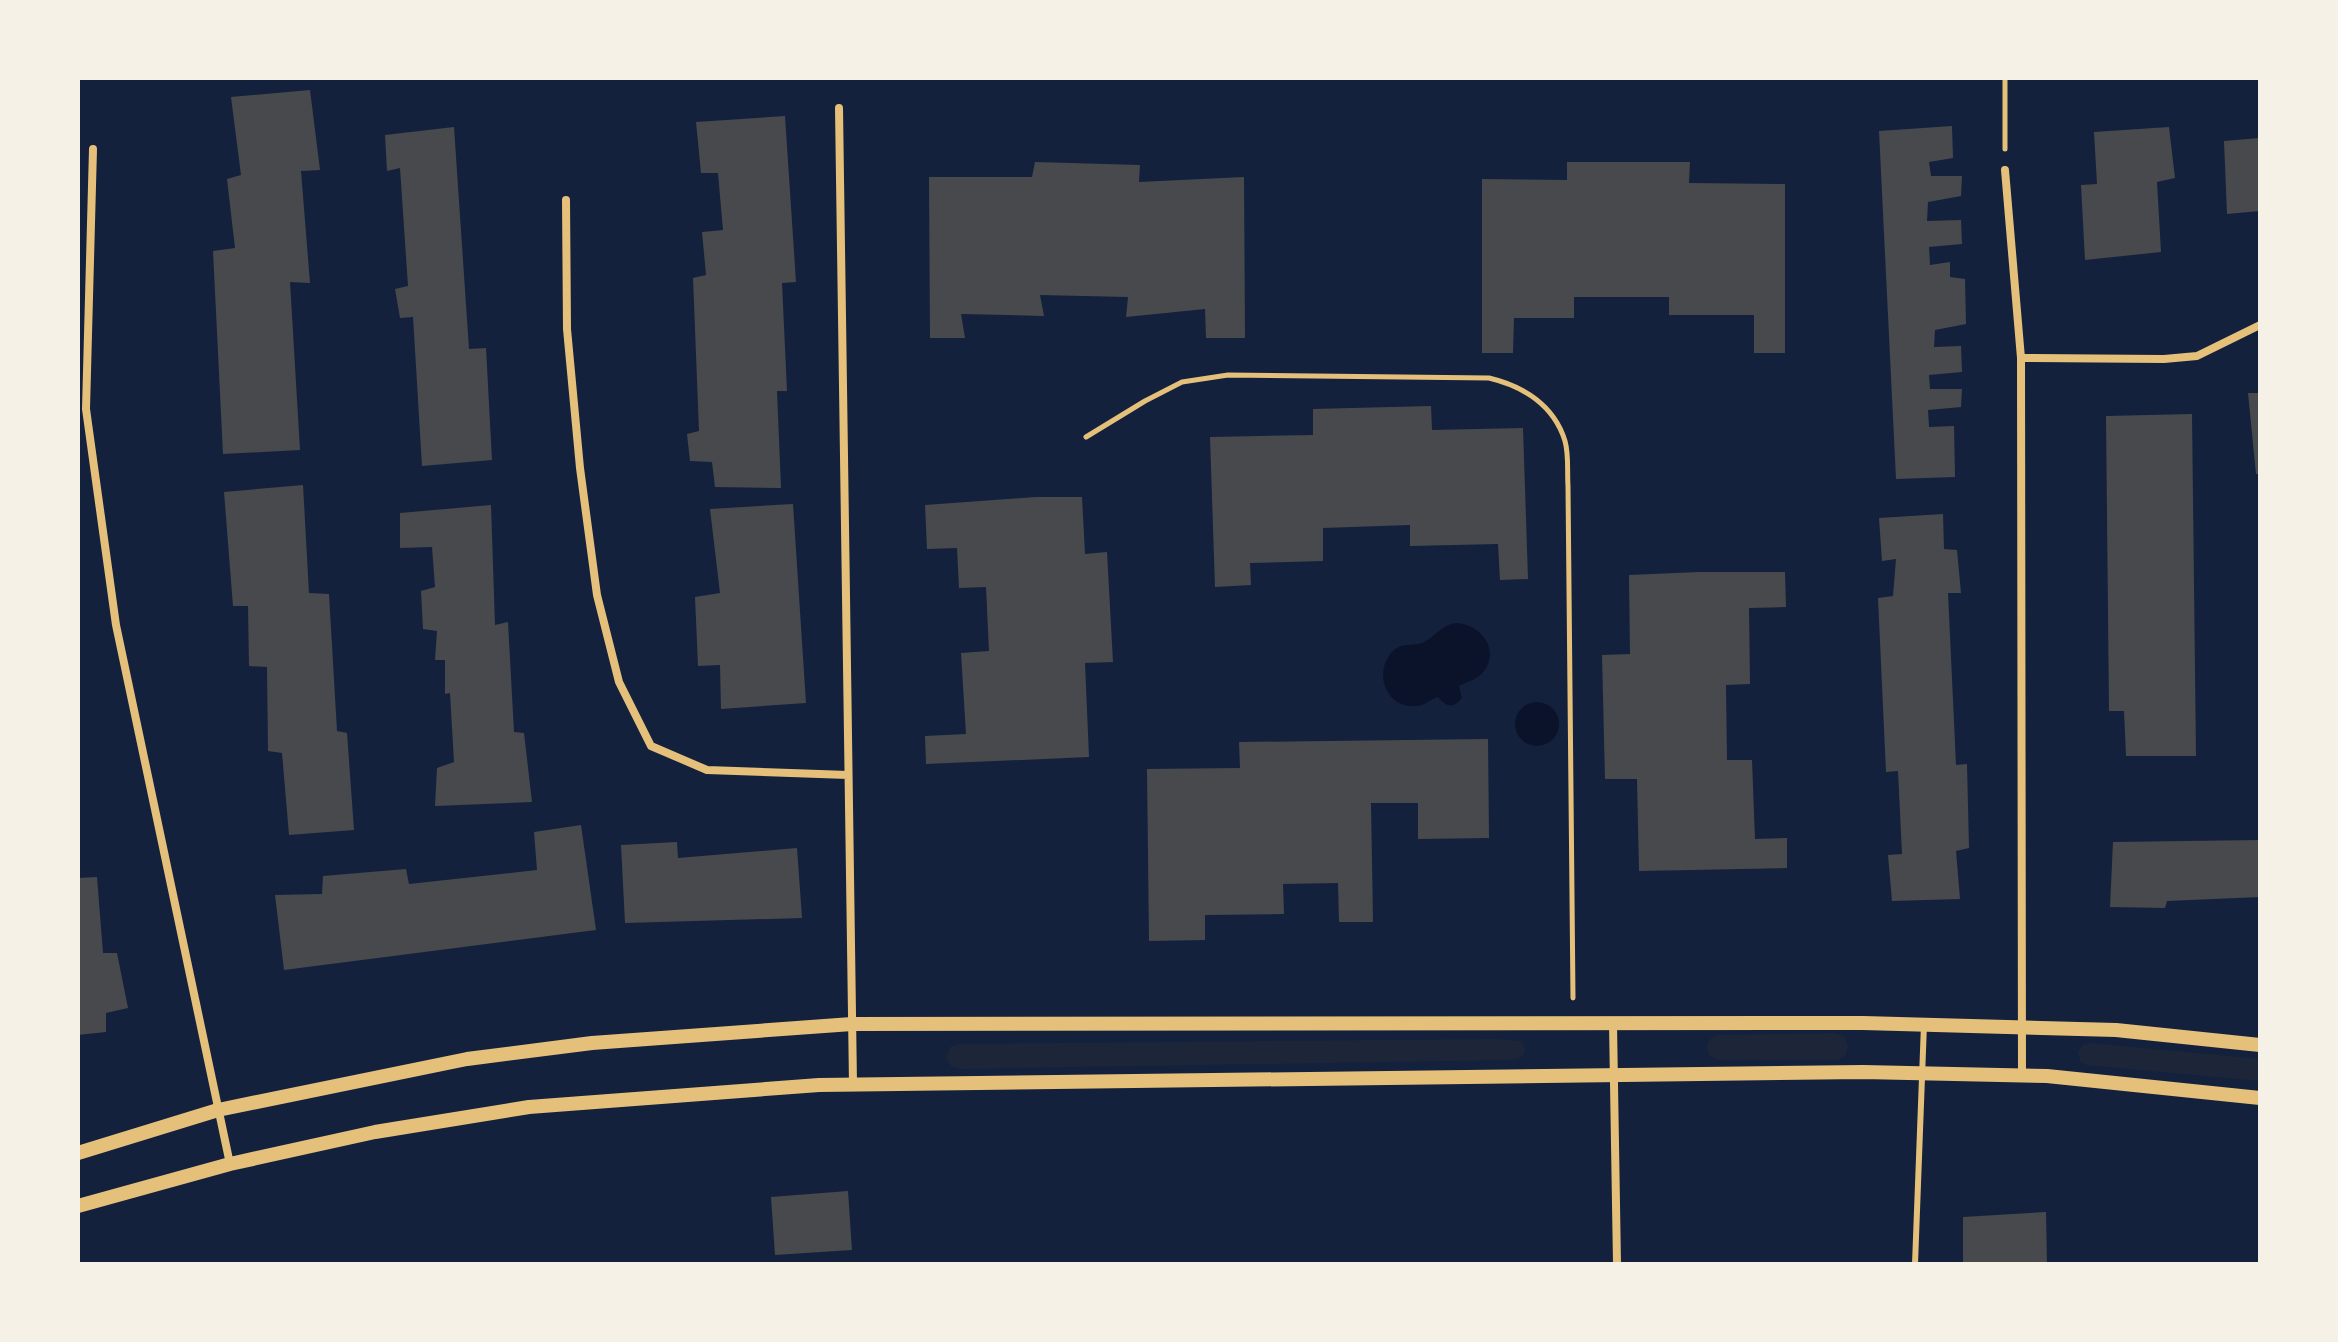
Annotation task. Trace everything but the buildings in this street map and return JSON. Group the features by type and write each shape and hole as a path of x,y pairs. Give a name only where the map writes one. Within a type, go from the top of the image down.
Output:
{"street":[{"path":"839,108 853,1084"},
{"path":"93,149 86,409 116,625 230,1164"},
{"path":"2005,170 2021,358 2022,1075"},
{"path":"566,200 567,329 580,468 597,595 619,682 651,746 707,770 848,775"},
{"path":"2021,358 2164,359 2197,356 2260,325"},
{"path":"78,1153 218,1110 467,1059 592,1043 852,1024 1924,1024 2116,1030 2260,1045"},
{"path":"1613,1024 1617,1264"},
{"path":"78,1206 230,1164 375,1132 529,1107 687,1093 853,1084 1921,1073 2047,1076 2260,1098"}],"lane":[{"path":"1915,1264 1924,1024"}],"path":[{"path":"2005,78 2005,170"},
{"path":"1086,437 1182,382 1228,375 1489,378 1527,391 1543,405 1558,424 1565,443 1568,486 1573,1024"}],"shaded area":[{"path":"1455,623 1471,627 1484,637 1490,651 1484,672 1459,686 1462,698 1453,705 1447,705 1438,697 1419,706 1396,701 1389,695 1383,677 1388,657 1398,647 1424,642"},
{"path":"1537,702 1553,708 1559,724 1553,740 1537,746 1521,740 1515,724 1521,708"},
{"path":"1833,1033 1844,1036 1848,1046 1846,1055 1838,1060 1719,1060 1709,1055 1707,1046 1710,1039 1719,1035"},
{"path":"1521,1041 1525,1050 1522,1056 1510,1060 960,1069 951,1066 946,1058 950,1047 959,1044"},
{"path":"2090,1043 2260,1059 2260,1081 2086,1065 2080,1061 2078,1052 2083,1045"}]}
